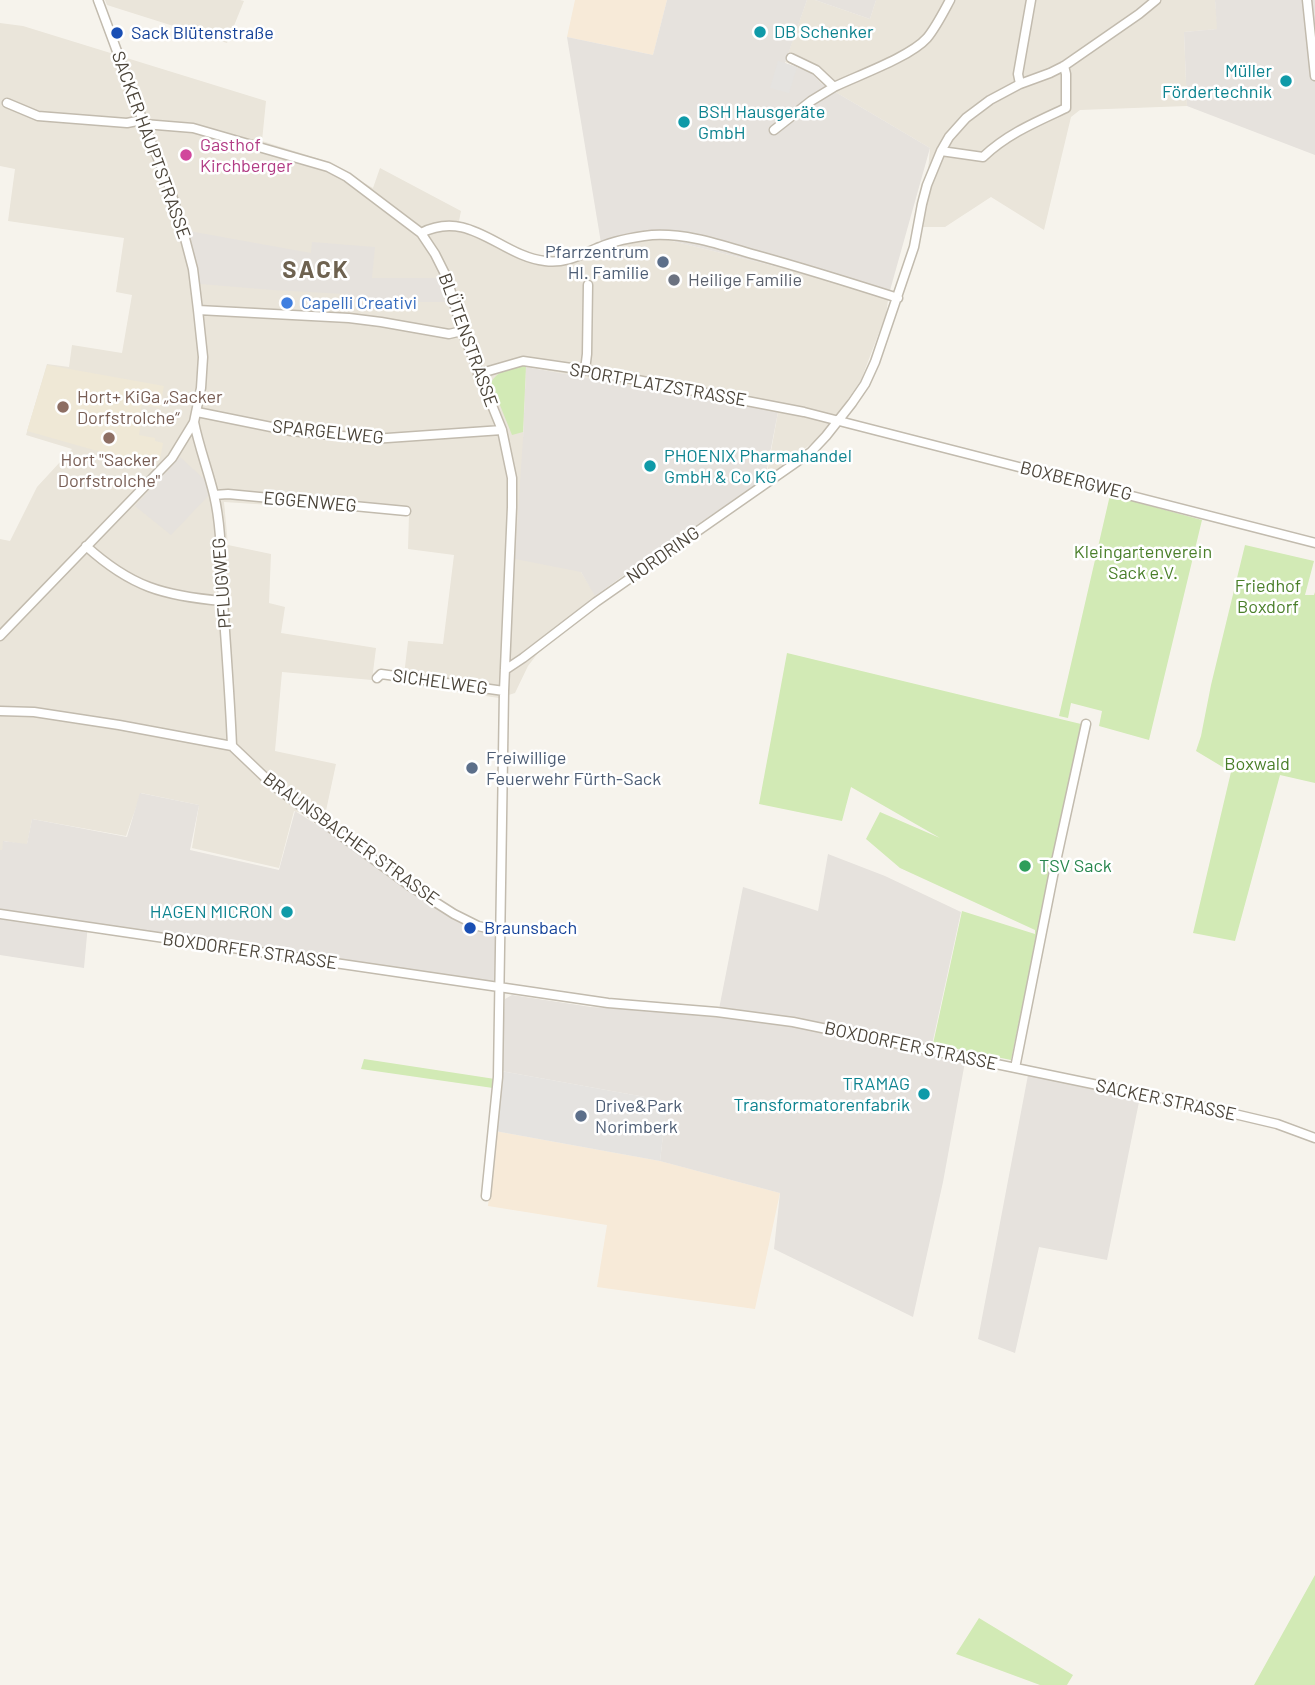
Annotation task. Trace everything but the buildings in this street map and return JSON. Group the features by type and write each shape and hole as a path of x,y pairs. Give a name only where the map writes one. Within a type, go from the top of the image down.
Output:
{"street":[{"name":"SACKER HAUPTSTRASSE","path":"0,636 172,457 194,422 201,388 203,357 198,310 182,227 98,0"},
{"path":"774,130 811,100 920,45 934,29 950,0"},
{"path":"1020,84 1018,74 1031,0"},
{"name":"NORDRING","path":"505,670 596,601 811,452 852,403 875,362 915,247 927,185 941,150 957,127 990,100 1064,66 1156,0"},
{"path":"1307,0 1315,76"},
{"path":"791,58 816,70 834,87"},
{"path":"941,150 983,157 998,143 1018,131 1066,108 1064,66"},
{"name":"BLÜTENSTRASSE","path":"7,103 38,116 143,122 193,128 328,167 347,177 421,233 447,278 462,331 502,430 512,478 505,670"},
{"path":"421,233 434,226 456,225 487,237 527,258 550,262 569,260 629,239 652,235 691,237 898,298"},
{"path":"585,370 588,285"},
{"path":"198,310 349,318 449,334 462,331"},
{"name":"SPORTPLATZSTRASSE","path":"478,374 523,361 585,370 827,416 837,421"},
{"name":"SPARGELWEG","path":"197,412 291,431 373,439 502,430"},
{"name":"BOXBERGWEG","path":"837,421 1315,543"},
{"name":"PFLUGWEG","path":"194,422 214,495 221,553 232,746"},
{"name":"EGGENWEG","path":"214,495 228,494 406,511"},
{"path":"86,546 116,570 138,583 180,597 223,601"},
{"path":"486,1196 498,1077 505,670"},
{"name":"SICHELWEG","path":"377,678 381,674 504,691"},
{"path":"0,711 34,712 232,746"},
{"name":"BOXDORFER STRASSE","path":"0,914 608,1003 717,1012 793,1022 1015,1068 1086,724"},
{"name":"BRAUNSBACHER STRASSE","path":"232,746 274,786 410,886 478,926 500,930"},
{"name":"SACKER STRASSE","path":"1015,1068 1231,1113 1277,1124 1315,1138"}],"shaded area":[{"path":"105,0 244,1 227,43 107,5"},
{"path":"575,0 667,0 653,55 567,37"},
{"path":"667,0 807,0 785,63 810,72 822,84 930,148 889,294 664,239 601,243 567,37 653,55"},
{"path":"807,0 815,0 870,19 876,0 1215,0 1218,29 1184,32 1187,106 1080,110 1071,117 1044,230 991,197 945,227 923,227 930,148 822,84 810,72 785,62"},
{"path":"815,0 876,0 870,19"},
{"path":"1215,0 1315,0 1315,155 1187,106 1184,32 1217,29"},
{"path":"0,23 23,26 266,101 262,141 326,161 373,188 380,168 461,211 459,221 530,255 556,259 572,256 601,243 664,239 889,294 886,314 861,380 825,433 766,479 778,412 526,367 523,439 581,572 600,603 548,640 528,666 515,693 499,698 403,684 408,641 443,644 454,555 408,549 409,514 224,502 228,545 271,554 269,603 285,607 281,633 376,648 372,680 282,672 275,751 336,764 324,820 294,811 279,868 192,848 199,805 141,793 126,836 32,819 27,845 4,841 2,851 0,539 10,541 37,487 72,449 26,435 47,364 69,367 72,345 122,353 132,295 116,292 124,238 8,221 15,169 0,166"},
{"path":"778,61 797,67 789,93 770,88"},
{"path":"189,231 311,253 312,242 375,247 372,278 438,278 445,302 346,302 344,294 200,284"},
{"name":"Hort+ KiGa „Sacker Dorfstrolche“","path":"47,365 164,386 160,408 142,405 139,416 142,417 139,435 155,438 155,441 163,443 160,460 144,457 142,461 27,431"},
{"path":"526,367 778,412 765,479 595,596 581,572 515,559"},
{"path":"180,457 205,480 208,496 171,535 135,506"},
{"path":"140,793 199,805 190,850 279,870 295,811 496,938 494,984 88,924 84,968 0,955 0,850 3,841 27,844 32,819 127,837"},
{"path":"828,854 885,876 961,912 930,1054 965,1062 943,1182 913,1317 774,1249 780,1193 660,1161 667,1101 501,1071 505,999 512,995 591,1007 712,1014 719,1009 743,887 818,911"},
{"name":"Drive&Park Norimberk","path":"501,1071 667,1101 660,1161 495,1131"},
{"path":"1028,1075 1140,1097 1107,1260 1039,1247 1015,1353 978,1339"},
{"path":"495,1131 660,1161 780,1193 755,1309 597,1287 607,1225 488,1206"}],"green space":[{"path":"526,365 523,432 512,435 491,383 501,372"},
{"name":"Kleingartenverein Sack e.V.","path":"1110,495 1202,520 1149,740 1099,726 1102,711 1071,703 1068,718 1059,716"},
{"path":"1245,545 1314,561 1305,595 1314,595 1315,592 1315,783 1280,775 1235,941 1193,933 1231,772 1196,751"},
{"name":"TSV Sack","path":"787,653 1081,724 1011,1060 933,1044 962,911 1035,934 1035,930 900,868 866,839 880,812 940,838 851,787 842,821 759,804"},
{"path":"364,1059 495,1079 493,1088 361,1069"},
{"path":"1315,1575 1315,1685 1254,1685"},
{"path":"979,1618 1073,1675 1067,1685 1040,1685 956,1654"}],"place":[{"name":"DB Schenker","path":"760,32"},
{"name":"Sack Blütenstraße","path":"117,33"},
{"name":"Müller Fördertechnik","path":"1286,81"},
{"name":"BSH Hausgeräte GmbH","path":"684,122"},
{"name":"Gasthof Kirchberger","path":"186,155"},
{"name":"Pfarrzentrum Hl. Familie","path":"663,262"},
{"name":"Heilige Familie","path":"674,280"},
{"name":"Capelli Creativi","path":"287,303"},
{"name":"Hort+ KiGa „Sacker Dorfstrolche“","path":"63,407"},
{"name":"Hort \"Sacker Dorfstrolche\"","path":"109,438"},
{"name":"PHOENIX Pharmahandel GmbH & Co KG","path":"650,466"},
{"name":"Freiwillige Feuerwehr Fürth-Sack","path":"472,768"},
{"name":"TSV Sack","path":"1025,866"},
{"name":"HAGEN MICRON","path":"287,912"},
{"name":"Braunsbach","path":"470,928"},
{"name":"TRAMAG Transformatorenfabrik","path":"924,1094"},
{"name":"Drive&Park Norimberk","path":"581,1116"}],"district":[{"name":"SACK","path":"316,270"}],"park label":[{"name":"Friedhof Boxdorf","path":"1268,596"},
{"name":"Boxwald","path":"1257,764"}]}
